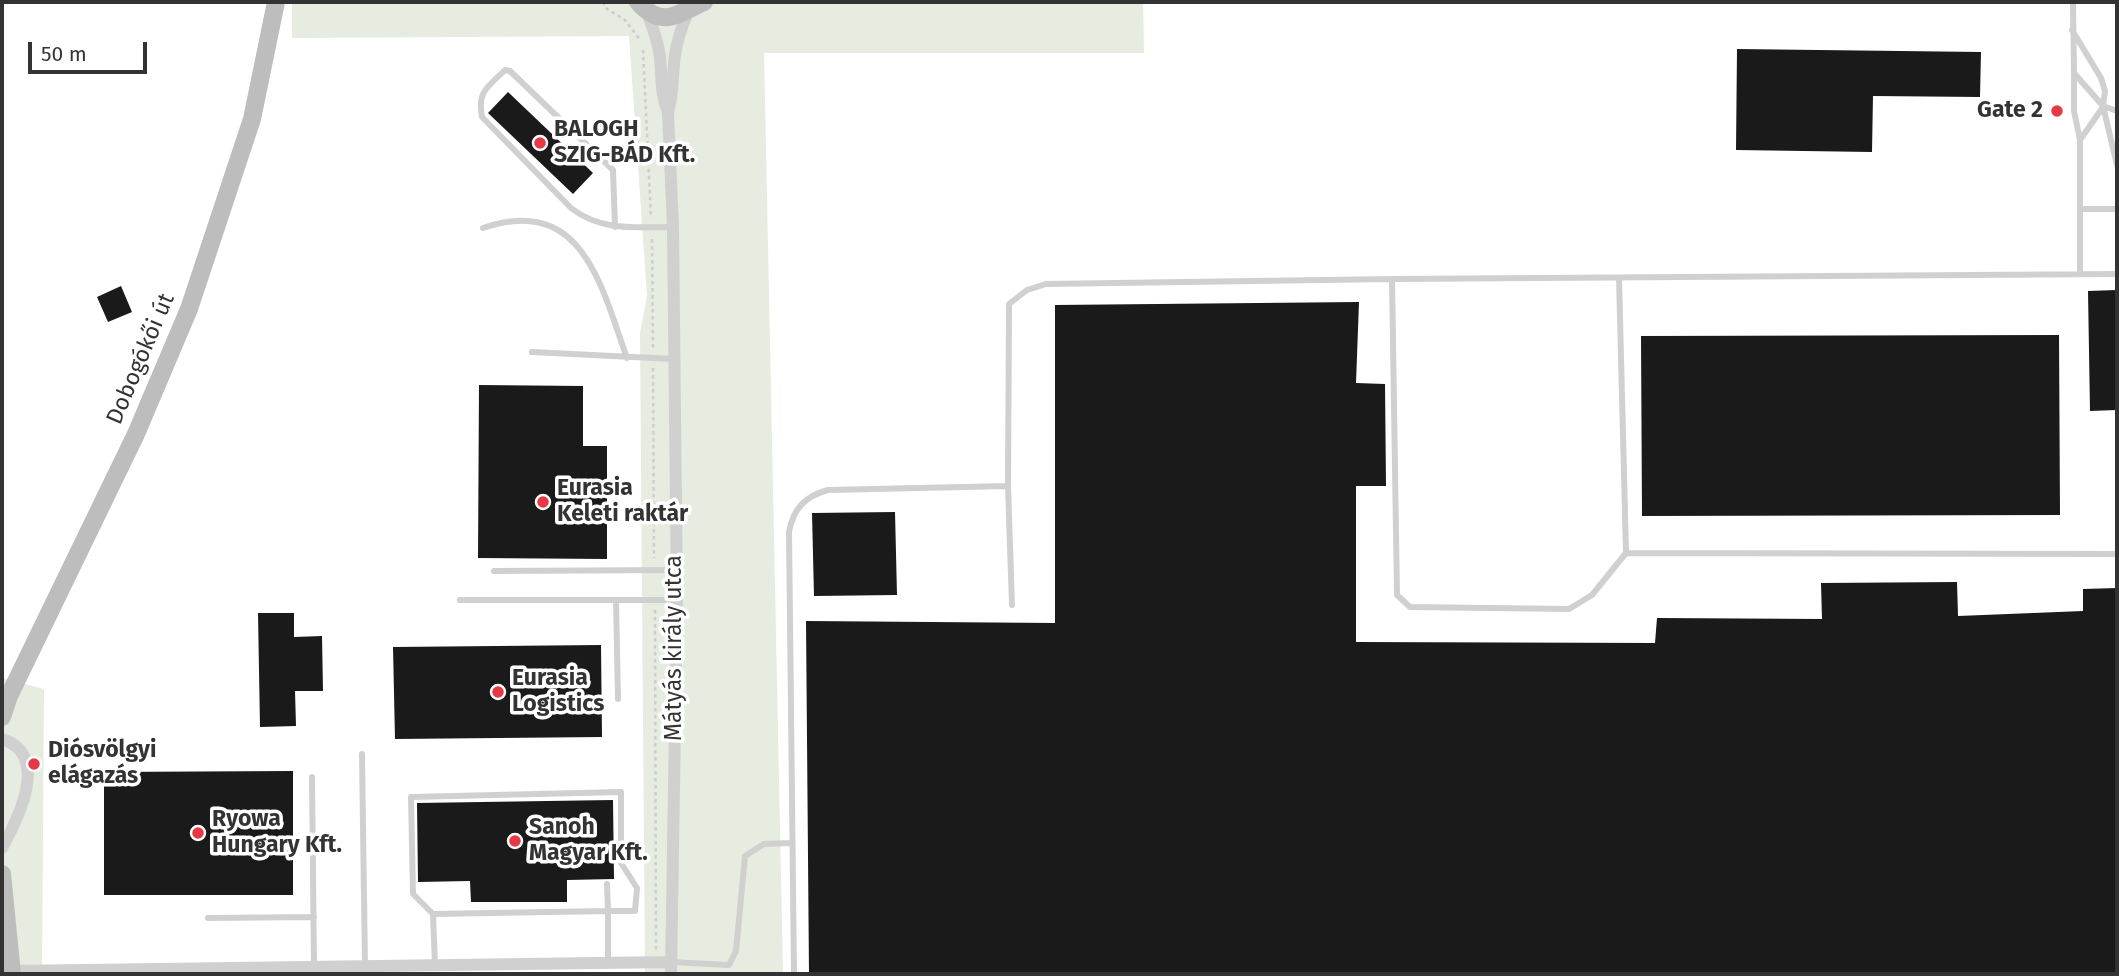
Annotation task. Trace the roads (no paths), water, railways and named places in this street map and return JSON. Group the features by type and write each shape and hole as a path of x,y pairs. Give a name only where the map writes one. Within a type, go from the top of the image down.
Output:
{"main road":[{"name":"Dobogókői út","path":"2,717 9,696 136,434 189,309 252,119 276,2"},
{"path":"640,4 666,17 697,5"},
{"path":"2,874 12,973"}],"street":[{"name":"Mátyás király utca","path":"640,4 656,38 660,56 663,99 668,112 673,227 677,600 671,968"},
{"name":"Mátyás király utca","path":"668,112 679,36 697,5"},
{"path":"2,739 21,748 27,771 22,810 2,848"},
{"path":"12,973 656,962 671,968"}],"lane":[{"path":"2073,2 2074,111 2080,140 2080,274"},
{"path":"2072,30 2101,78 2105,91 2104,106 2117,165"},
{"path":"615,227 612,170 510,71 505,70 484,91 479,100 482,117 571,208 592,221 615,227 673,227"},
{"path":"2074,73 2104,106 2117,111"},
{"path":"2080,140 2104,106"},
{"path":"2080,209 2117,209"},
{"path":"483,228 511,220 525,221 551,226 573,239 586,255 599,279 627,358"},
{"path":"1012,605 1008,486 1009,304 1027,290 1046,284 2117,274"},
{"path":"1392,279 1397,594 1410,607 1569,609 1592,595 1626,554 1619,278"},
{"path":"532,352 673,359"},
{"path":"794,974 789,532 796,511 808,497 828,490 1008,486"},
{"path":"1626,554 2117,554"},
{"path":"494,571 676,570"},
{"path":"460,600 677,600"},
{"path":"616,600 618,699"},
{"path":"362,754 365,967"},
{"path":"312,777 314,967"},
{"path":"433,914 635,911 637,888 621,863 621,792 411,797 413,894 433,914 435,966"},
{"path":"671,968 729,965 736,951 745,856 764,844 791,843"},
{"path":"607,884 608,963"},
{"path":"208,918 314,917"}],"place":[{"name":"Gate 2","path":"2057,111"},
{"name":"BALOGH SZIG-BÁD Kft.","path":"540,143"},
{"name":"Eurasia Keleti raktár","path":"543,502"},
{"name":"Eurasia Logistics","path":"498,692"},
{"name":"Diósvölgyi elágazás","path":"34,764"},
{"name":"Ryowa Hungary Kft.","path":"198,833"},
{"name":"Sanoh Magyar Kft.","path":"515,841"}]}
